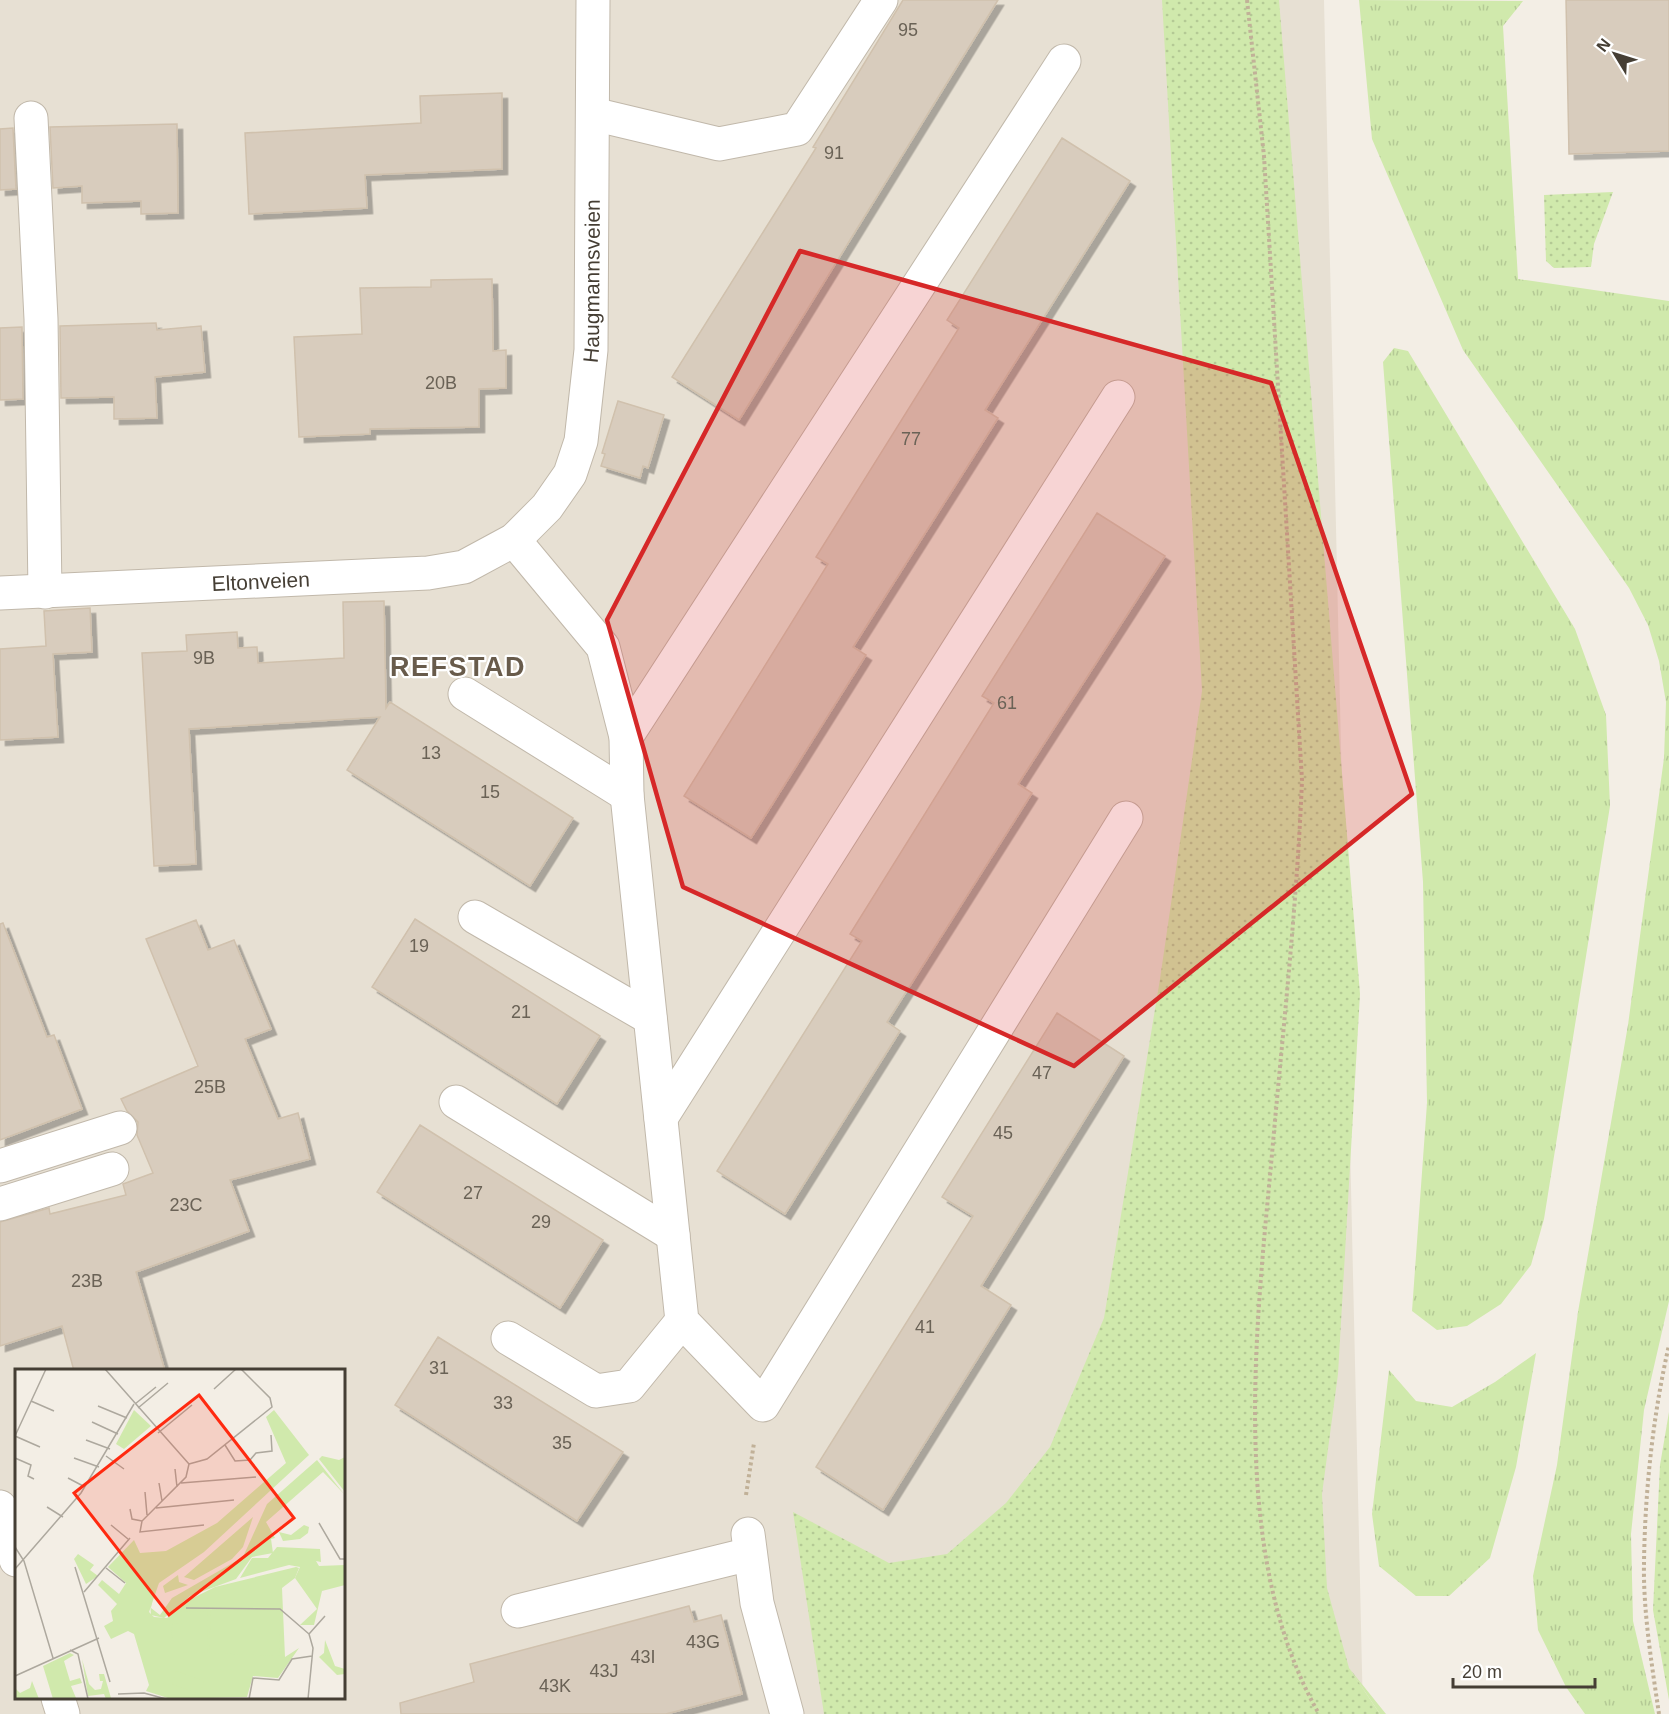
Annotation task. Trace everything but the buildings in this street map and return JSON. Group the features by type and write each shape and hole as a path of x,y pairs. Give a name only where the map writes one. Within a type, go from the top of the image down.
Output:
{"street":[{"name":"Haugmannsveien","path":"514,540 547,507 570,474 581,441 591,350 593,0"},
{"path":"593,114 719,144 796,129 881,0"},
{"path":"626,737 1064,61"},
{"path":"31,118 41,319 45,592"},
{"path":"661,1119 1118,397"},
{"path":"514,540 603,647 626,737 627,795 682,1321 763,1405 1126,818"},
{"name":"Eltonveien","path":"0,594 428,573 464,567 514,540"},
{"path":"465,694 627,795"},
{"path":"475,917 650,1018"},
{"path":"456,1102 673,1235"},
{"path":"0,1166 120,1128"},
{"path":"0,1204 112,1169"},
{"path":"508,1338 596,1391 629,1386 682,1321"},
{"path":"0,1508 15,1557"},
{"path":"518,1611 749,1544 757,1603 786,1714"},
{"path":"0,1580 15,1574"},
{"path":"58,1699 63,1714"}],"path":[{"path":"1247,0 1264,156 1302,780 1299,861 1261,1271 1255,1439 1259,1517 1273,1593 1288,1648 1318,1714"},
{"path":"1659,1714 1653,1676 1644,1564 1656,1401 1669,1345"},
{"path":"749,1544 746,1496 763,1405"}],"highlighted area":[{"path":"800,251 1271,383 1412,794 1074,1066 683,887 607,620"}],"shaded area":[{"path":"0,0 1324,0 1363,1714 0,1714"}],"green space":[{"path":"1162,0 1279,0 1360,994 1338,1374 1322,1494 1327,1588 1349,1668 1380,1714 824,1714 793,1512 889,1563 947,1554 1006,1503 1050,1447 1104,1318 1160,979 1202,691"},
{"path":"1359,0 1523,1 1503,26 1518,279 1669,301 1669,1301 1644,1410 1631,1534 1633,1621 1655,1714 1585,1714 1566,1687 1538,1630 1533,1576 1557,1465 1578,1312 1628,1025 1664,758 1666,702 1659,661 1648,625 1629,588 1463,350 1372,139"},
{"path":"1613,192 1594,244 1591,267 1554,268 1546,261 1544,195"},
{"path":"1394,348 1408,351 1575,629 1606,715 1610,806 1544,1219 1531,1265 1501,1304 1467,1326 1437,1330 1412,1311 1427,1103 1423,882 1383,362"},
{"path":"1536,1353 1516,1467 1490,1558 1449,1596 1416,1596 1379,1566 1372,1514 1389,1370 1416,1401 1452,1407 1495,1382"},
{"path":"1669,1412 1669,1700 1653,1610 1660,1465"},
{"path":"1349,1668 1386,1714 1380,1714"}],"district":[{"name":"REFSTAD","path":"458,667"}]}
